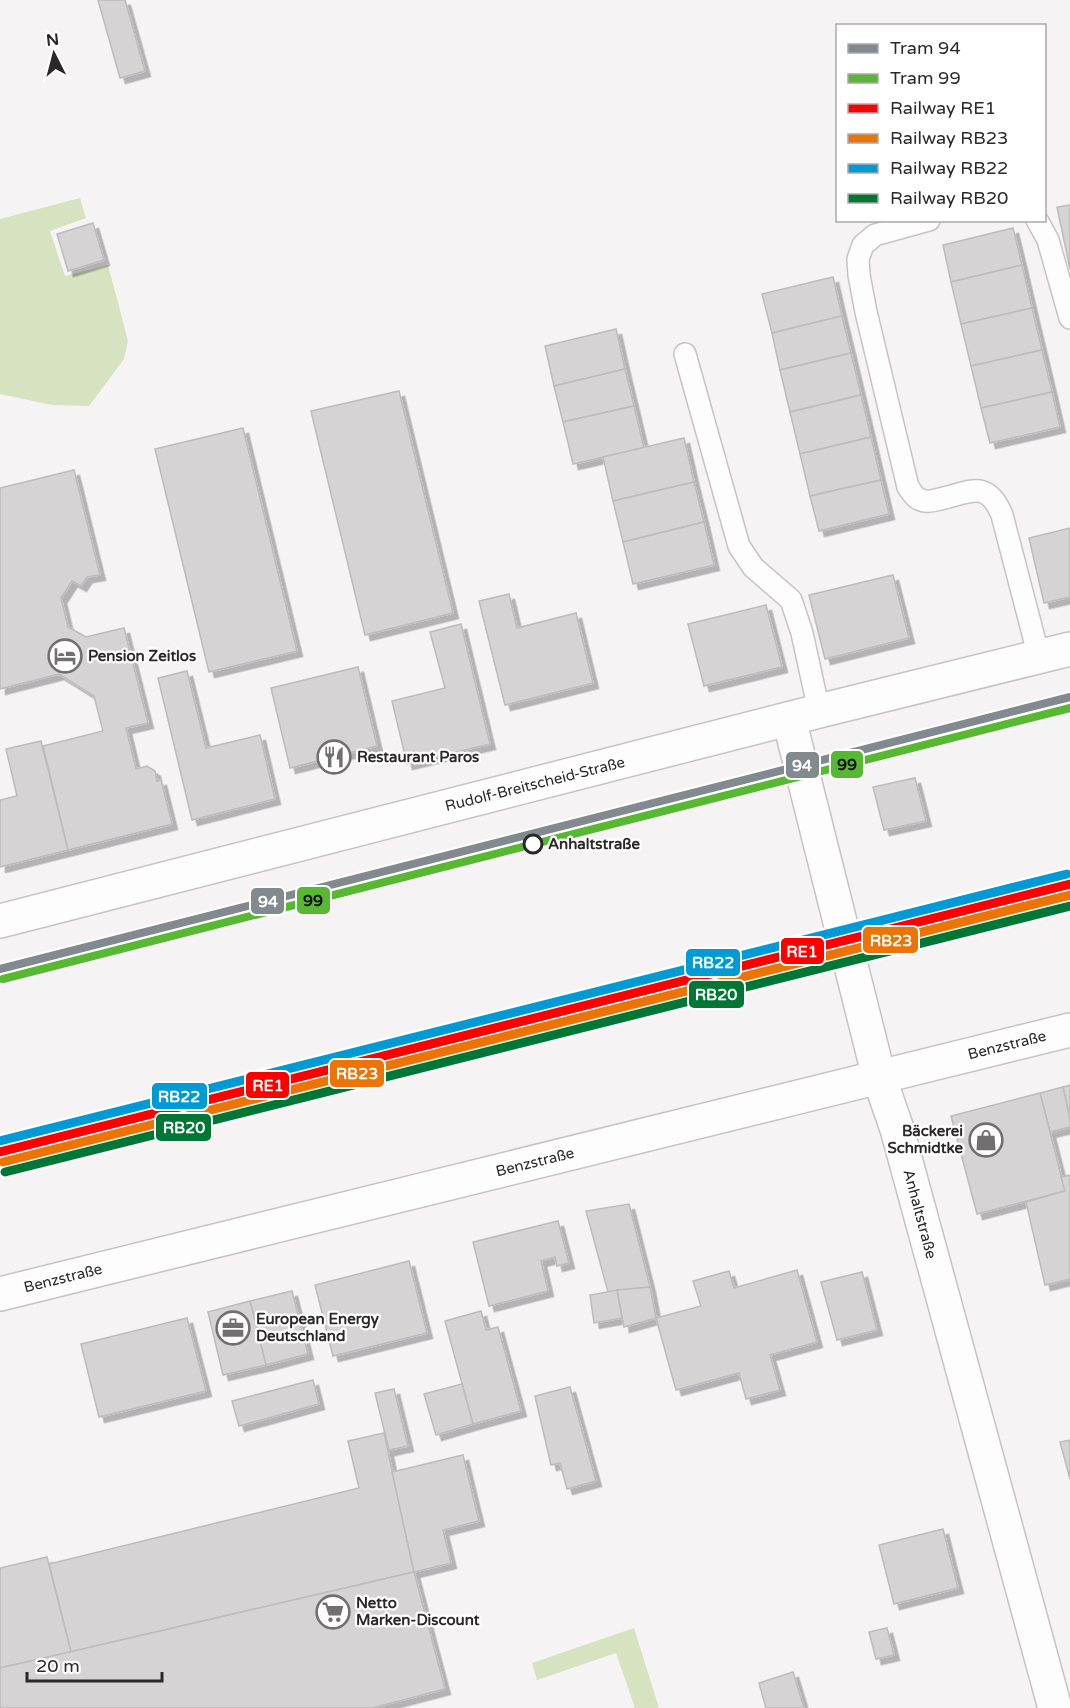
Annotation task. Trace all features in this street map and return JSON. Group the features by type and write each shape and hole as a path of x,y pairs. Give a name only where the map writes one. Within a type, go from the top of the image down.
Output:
{"street":[{"name":"Rudolf-Breitscheid-Straße","path":"0,921 1070,649"},
{"name":"Anhaltstraße","path":"804,715 879,1077 897,1129 1055,1708"},
{"name":"Benzstraße","path":"0,1294 1070,1030"}],"lane":[{"path":"922,222 875,235 863,245 858,259 866,312 908,487 917,498 928,502 979,490 990,495 994,500 1002,515 1039,657"},
{"path":"1038,222 1048,240 1070,318"},
{"path":"685,354 740,546 753,567 792,600 801,633 804,715"}],"green space":[{"path":"80,198 86,218 50,231 65,276 108,265 128,341 124,359 89,406 52,405 0,394 0,219"},
{"path":"634,1628 659,1708 635,1708 616,1653 537,1680 532,1663"}],"building":[{"path":"98,0 125,0 145,71 120,78"},
{"path":"1070,205 1070,269 1057,207"},
{"path":"93,223 104,260 68,271 57,234"},
{"path":"1013,228 1022,265 951,282 943,245"},
{"path":"1022,265 1032,308 961,324 951,282"},
{"path":"833,277 842,316 772,333 762,294"},
{"path":"1032,308 1042,350 971,366 961,324"},
{"path":"842,316 851,353 780,370 772,333"},
{"path":"616,329 625,369 554,386 545,346"},
{"path":"1042,350 1052,392 981,408 971,366"},
{"path":"851,353 861,395 790,412 780,370"},
{"path":"625,369 634,406 563,422 554,386"},
{"path":"399,391 453,613 365,635 311,411"},
{"path":"1052,392 1060,427 990,443 981,408"},
{"path":"861,395 871,437 800,454 790,412"},
{"path":"634,406 644,448 573,464 563,422"},
{"path":"243,428 297,651 209,672 155,449"},
{"path":"871,437 881,480 810,496 800,454"},
{"path":"684,438 694,482 613,501 603,457"},
{"name":"Pension Zeitlos","path":"74,470 100,575 87,577 81,586 72,581 61,598 68,627 86,637 124,628 148,723 126,728 136,769 147,766 155,771 157,781 161,780 172,824 68,850 43,746 103,731 94,696 59,674 0,689 0,488"},
{"path":"881,480 889,514 819,531 810,496"},
{"path":"694,482 704,522 623,542 613,501"},
{"path":"704,522 714,565 633,584 623,542"},
{"path":"1070,528 1070,597 1044,603 1029,538"},
{"path":"893,575 909,638 825,659 809,595"},
{"path":"509,594 517,628 576,613 593,683 505,705 479,601"},
{"path":"766,605 782,667 704,686 688,624"},
{"path":"461,624 490,744 407,764 392,701 445,688 430,632"},
{"path":"358,667 377,746 290,768 271,688"},
{"path":"187,671 206,748 260,735 275,799 192,820 158,678"},
{"path":"41,741 68,850 0,867 0,800 17,796 6,749"},
{"path":"915,778 926,821 884,830 873,787"},
{"path":"1070,1085 1070,1119 1063,1087"},
{"path":"1063,1087 1070,1127 1050,1132 1040,1093"},
{"path":"1040,1093 1065,1191 977,1214 951,1116"},
{"path":"1070,1175 1070,1279 1045,1285 1026,1202 1065,1191 1061,1177"},
{"path":"629,1204 650,1287 608,1292 586,1211"},
{"path":"558,1221 569,1263 557,1266 555,1257 541,1261 548,1291 489,1306 473,1242"},
{"path":"409,1261 427,1333 333,1356 315,1285"},
{"path":"797,1270 817,1342 770,1355 780,1390 746,1399 739,1373 676,1390 656,1318 701,1306 693,1281 729,1271 734,1288"},
{"path":"862,1272 877,1330 837,1340 821,1282"},
{"path":"650,1287 656,1318 624,1327 617,1290"},
{"path":"617,1290 622,1318 594,1323 590,1295"},
{"path":"292,1291 308,1354 266,1365 250,1301"},
{"path":"250,1301 266,1365 223,1375 208,1312"},
{"path":"481,1311 486,1330 498,1327 521,1411 473,1424 445,1321"},
{"path":"187,1318 206,1391 99,1417 81,1344"},
{"path":"313,1380 319,1404 239,1426 232,1401"},
{"path":"462,1384 473,1424 436,1435 424,1394"},
{"path":"570,1387 596,1481 567,1489 560,1463 551,1465 535,1396"},
{"path":"394,1389 408,1446 389,1450 375,1393"},
{"path":"384,1433 414,1572 71,1652 49,1564 359,1488 348,1441"},
{"path":"1070,1440 1070,1479 1060,1442"},
{"path":"463,1455 479,1521 443,1530 451,1563 414,1572 392,1472"},
{"path":"943,1529 958,1588 894,1604 879,1545"},
{"path":"47,1557 71,1652 0,1668 0,1568"},
{"name":"Netto Marken-Discount","path":"414,1572 445,1689 372,1708 0,1708 0,1668"},
{"path":"887,1628 894,1655 876,1659 869,1632"},
{"path":"793,1672 804,1708 766,1708 759,1683"}],"tram line":[{"name":"94","path":"0,969 1070,697"},
{"name":"99","path":"3,979 1070,708"}],"rail line":[{"name":"RB22","path":"0,1141 1067,874"},
{"name":"RE1","path":"0,1152 1070,884"},
{"name":"RB23","path":"3,1162 1070,895"},
{"name":"RB20","path":"5,1172 1070,906"}],"place":[{"name":"Pension Zeitlos","path":"65,656"},
{"name":"Restaurant Paros","path":"334,757"},
{"name":"Anhaltstraße","path":"533,844"},
{"name":"Bäckerei Schmidtke","path":"986,1140"},
{"name":"European Energy Deutschland","path":"233,1328"},
{"name":"Netto Marken-Discount","path":"333,1612"}]}
